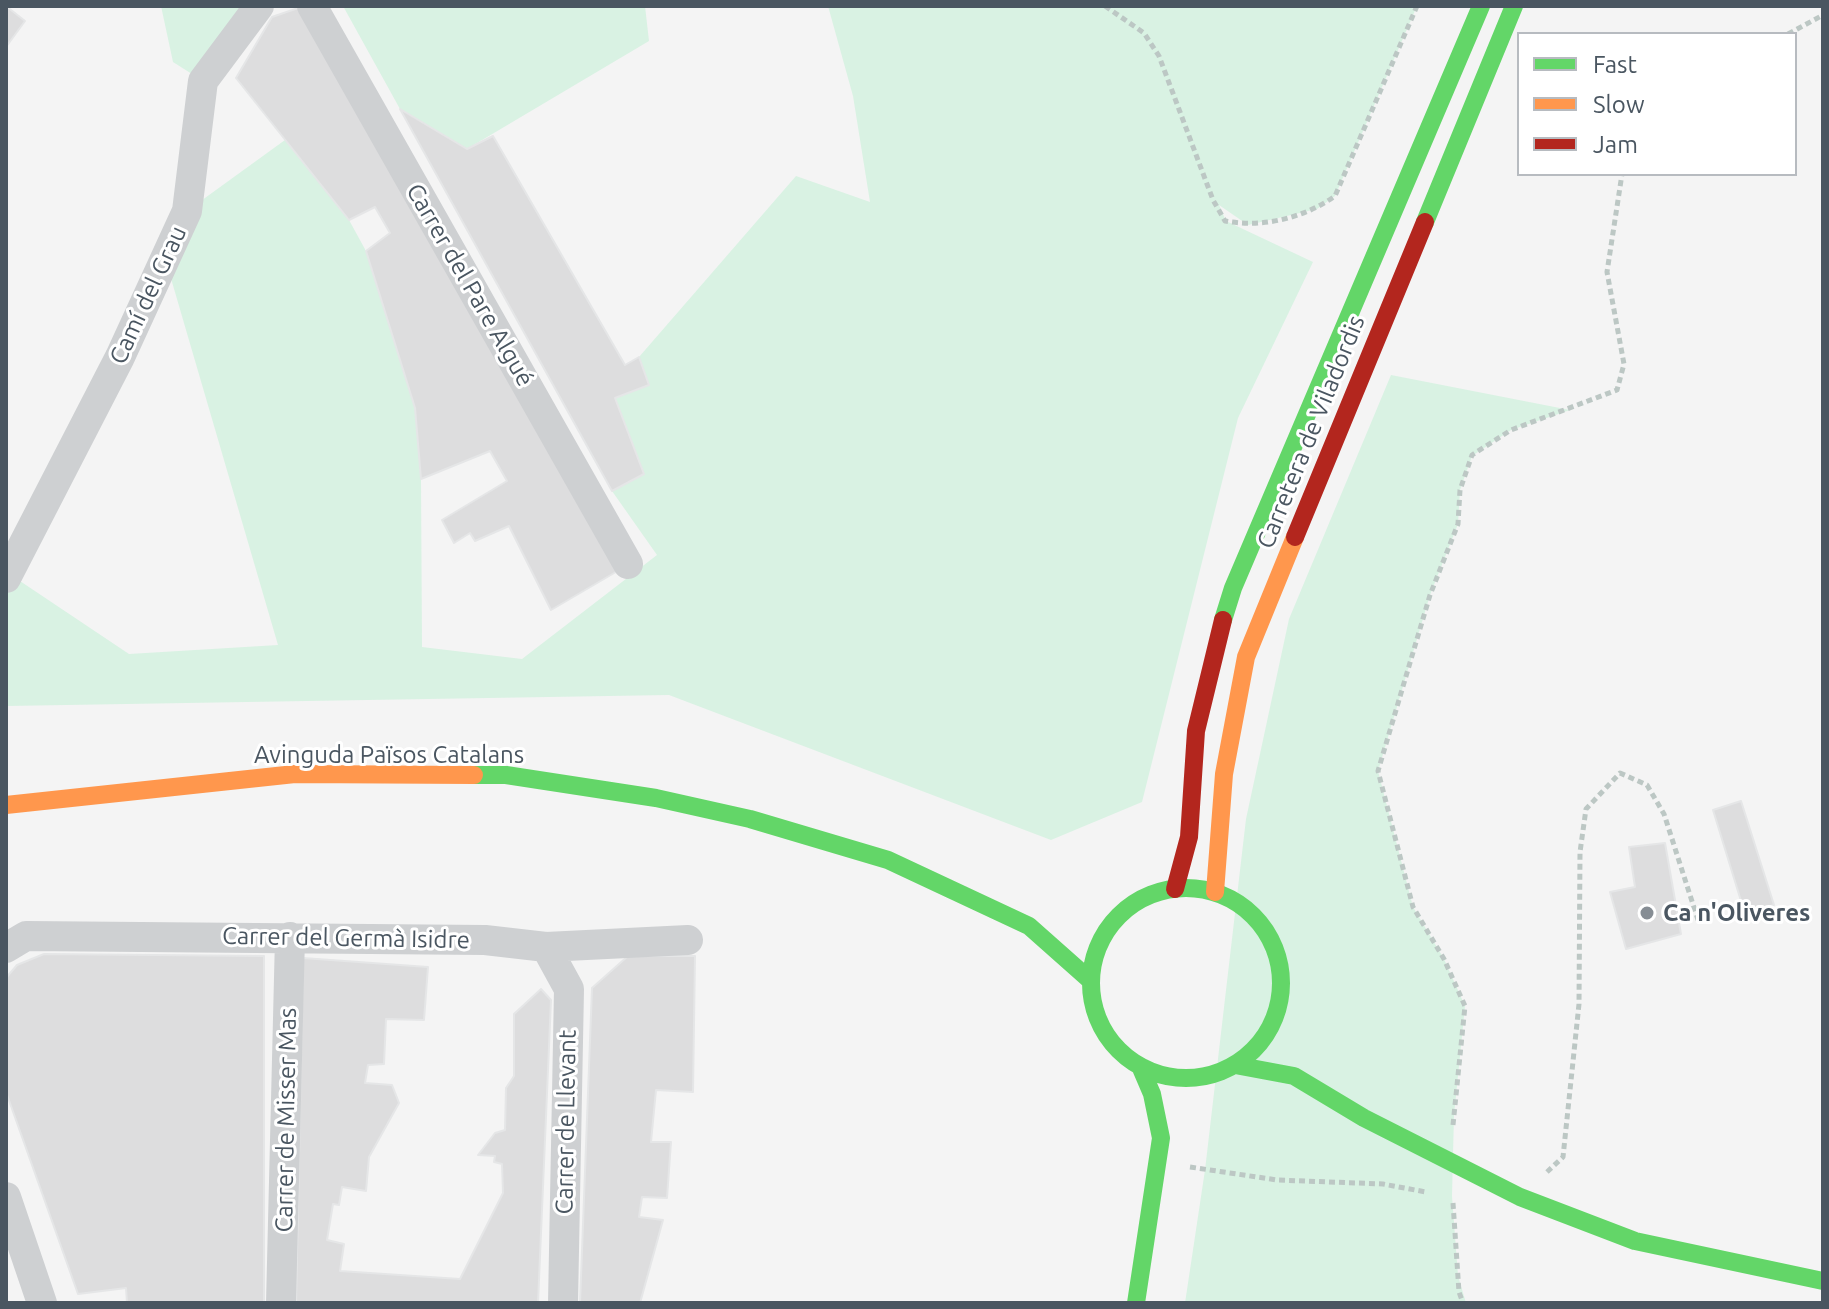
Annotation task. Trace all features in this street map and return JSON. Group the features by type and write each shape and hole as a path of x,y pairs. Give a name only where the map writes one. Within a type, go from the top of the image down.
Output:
{"street":[{"name":"Camí del Grau","path":"6,578 120,357 187,211 203,81 259,6"},
{"name":"Carrer del Pare Algué","path":"312,6 628,564"},
{"name":"Carretera de Viladordis","path":"1175,889 1189,837 1196,731 1212,656 1233,588 1481,6"},
{"name":"Carretera de Viladordis","path":"1215,892 1214,833 1228,739 1246,657 1514,6"},
{"name":"Avinguda Països Catalans","path":"9,808 198,782 295,774 506,775 656,798 750,819 888,860 1029,926 1091,981"},
{"path":"1175,889 1215,892 1256,918 1275,950 1281,987 1272,1023 1260,1043 1235,1065 1208,1076 1173,1077 1140,1066 1119,1050 1104,1030 1094,1006 1091,981 1100,943 1115,921 1142,899 1175,889"},
{"path":"1085,928 1115,921"},
{"name":"Avinguda Països Catalans","path":"1029,926 1056,930"},
{"name":"Carrer del Germà Isidre","path":"6,948 26,936 485,940 546,947 688,940"},
{"name":"Carrer de Misser Mas","path":"281,1303 290,937"},
{"name":"Carrer de Llevant","path":"546,947 569,989 563,1303"},
{"path":"1272,1023 1280,1051 1294,1076"},
{"path":"1235,1065 1294,1076 1364,1118 1520,1197 1635,1241 1823,1281"},
{"path":"1136,1303 1161,1138 1152,1094 1140,1066"},
{"path":"1161,1138 1183,1103 1208,1076"},
{"path":"6,1197 42,1303"}],"path":[{"path":"1105,6 1144,33 1159,56 1213,200 1225,221 1248,225 1317,209 1335,196 1417,6"},
{"path":"1792,32 1823,15"},
{"path":"1463,1303 1458,1276 1453,1163 1465,1006 1444,959 1413,907 1378,771 1430,595 1458,524 1460,490 1472,455 1511,430 1617,390 1624,364 1607,272 1622,176"},
{"path":"1520,1197 1563,1157 1579,1004 1580,852 1586,809 1620,773 1647,785 1664,814 1698,920"},
{"path":"1157,1163 1277,1180 1383,1184 1439,1194"}],"green space":[{"path":"161,6 259,6 203,81 173,62"},
{"path":"343,6 645,6 649,41 467,149 400,109"},
{"path":"828,6 1417,6 1335,196 1317,209 1248,225 1219,205 1226,221 1313,262 1238,418 1142,802 1051,840 669,695 6,706 8,573 129,654 278,645 165,258 187,211 285,140 349,220 366,251 415,408 421,479 422,647 522,659 657,555 612,491 644,473 615,398 649,385 639,357 796,176 870,202 853,96"},
{"path":"1391,375 1570,410 1511,430 1472,456 1460,490 1458,524 1430,595 1378,771 1413,907 1444,959 1465,1006 1454,1115 1452,1196 1458,1276 1466,1303 1185,1303 1205,1170 1246,819 1289,619"}],"building":[{"path":"6,6 25,21 6,47"},
{"path":"301,7 621,569 551,610 509,526 475,541 470,533 454,543 442,520 507,481 490,451 421,479 415,408 366,251 390,233 375,207 349,220 236,78 272,17"},
{"path":"400,109 467,149 493,136 625,365 639,357 649,385 615,398 644,474 612,491"},
{"path":"1741,801 1774,905 1745,914 1713,810"},
{"name":"Ca n'Oliveres","path":"1665,843 1681,934 1626,949 1610,892 1635,887 1629,847"},
{"path":"44,954 264,956 264,1303 127,1303 126,1288 78,1294 6,1092 6,978 17,965"},
{"path":"628,956 695,956 693,1092 656,1090 651,1142 671,1142 667,1198 642,1197 639,1217 663,1220 640,1303 580,1303 592,988"},
{"path":"303,958 428,967 424,1020 386,1019 384,1064 368,1065 365,1083 392,1085 399,1103 369,1157 366,1191 342,1187 339,1205 333,1204 327,1240 344,1244 340,1271 460,1279 503,1193 502,1164 494,1162 495,1156 478,1155 495,1133 505,1130 506,1088 514,1076 514,1014 541,989 551,1000 538,1303 296,1303"}],"traffic: fast":[{"path":"1223,620 1233,588 1481,6"},
{"path":"1425,222 1514,6"},
{"path":"474,775 506,775 656,798 750,819 888,860 1029,926 1091,981"},
{"path":"1186,888 1222,895 1253,916 1274,947 1281,983 1274,1019 1253,1050 1222,1071 1186,1078 1150,1071 1119,1050 1098,1019 1091,983 1098,947 1119,916 1150,895 1186,888"},
{"path":"1235,1065 1294,1076 1364,1118 1520,1197 1635,1241 1823,1281"},
{"path":"1136,1303 1161,1138 1152,1094 1140,1066"}],"traffic: slow":[{"path":"1215,892 1224,774 1246,657 1295,537"},
{"path":"6,805 295,774 474,775"}],"traffic: jam":[{"path":"1295,537 1425,222"},
{"path":"1175,889 1189,837 1196,731 1223,620"}],"place":[{"name":"Ca n'Oliveres","path":"1647,913"}]}
